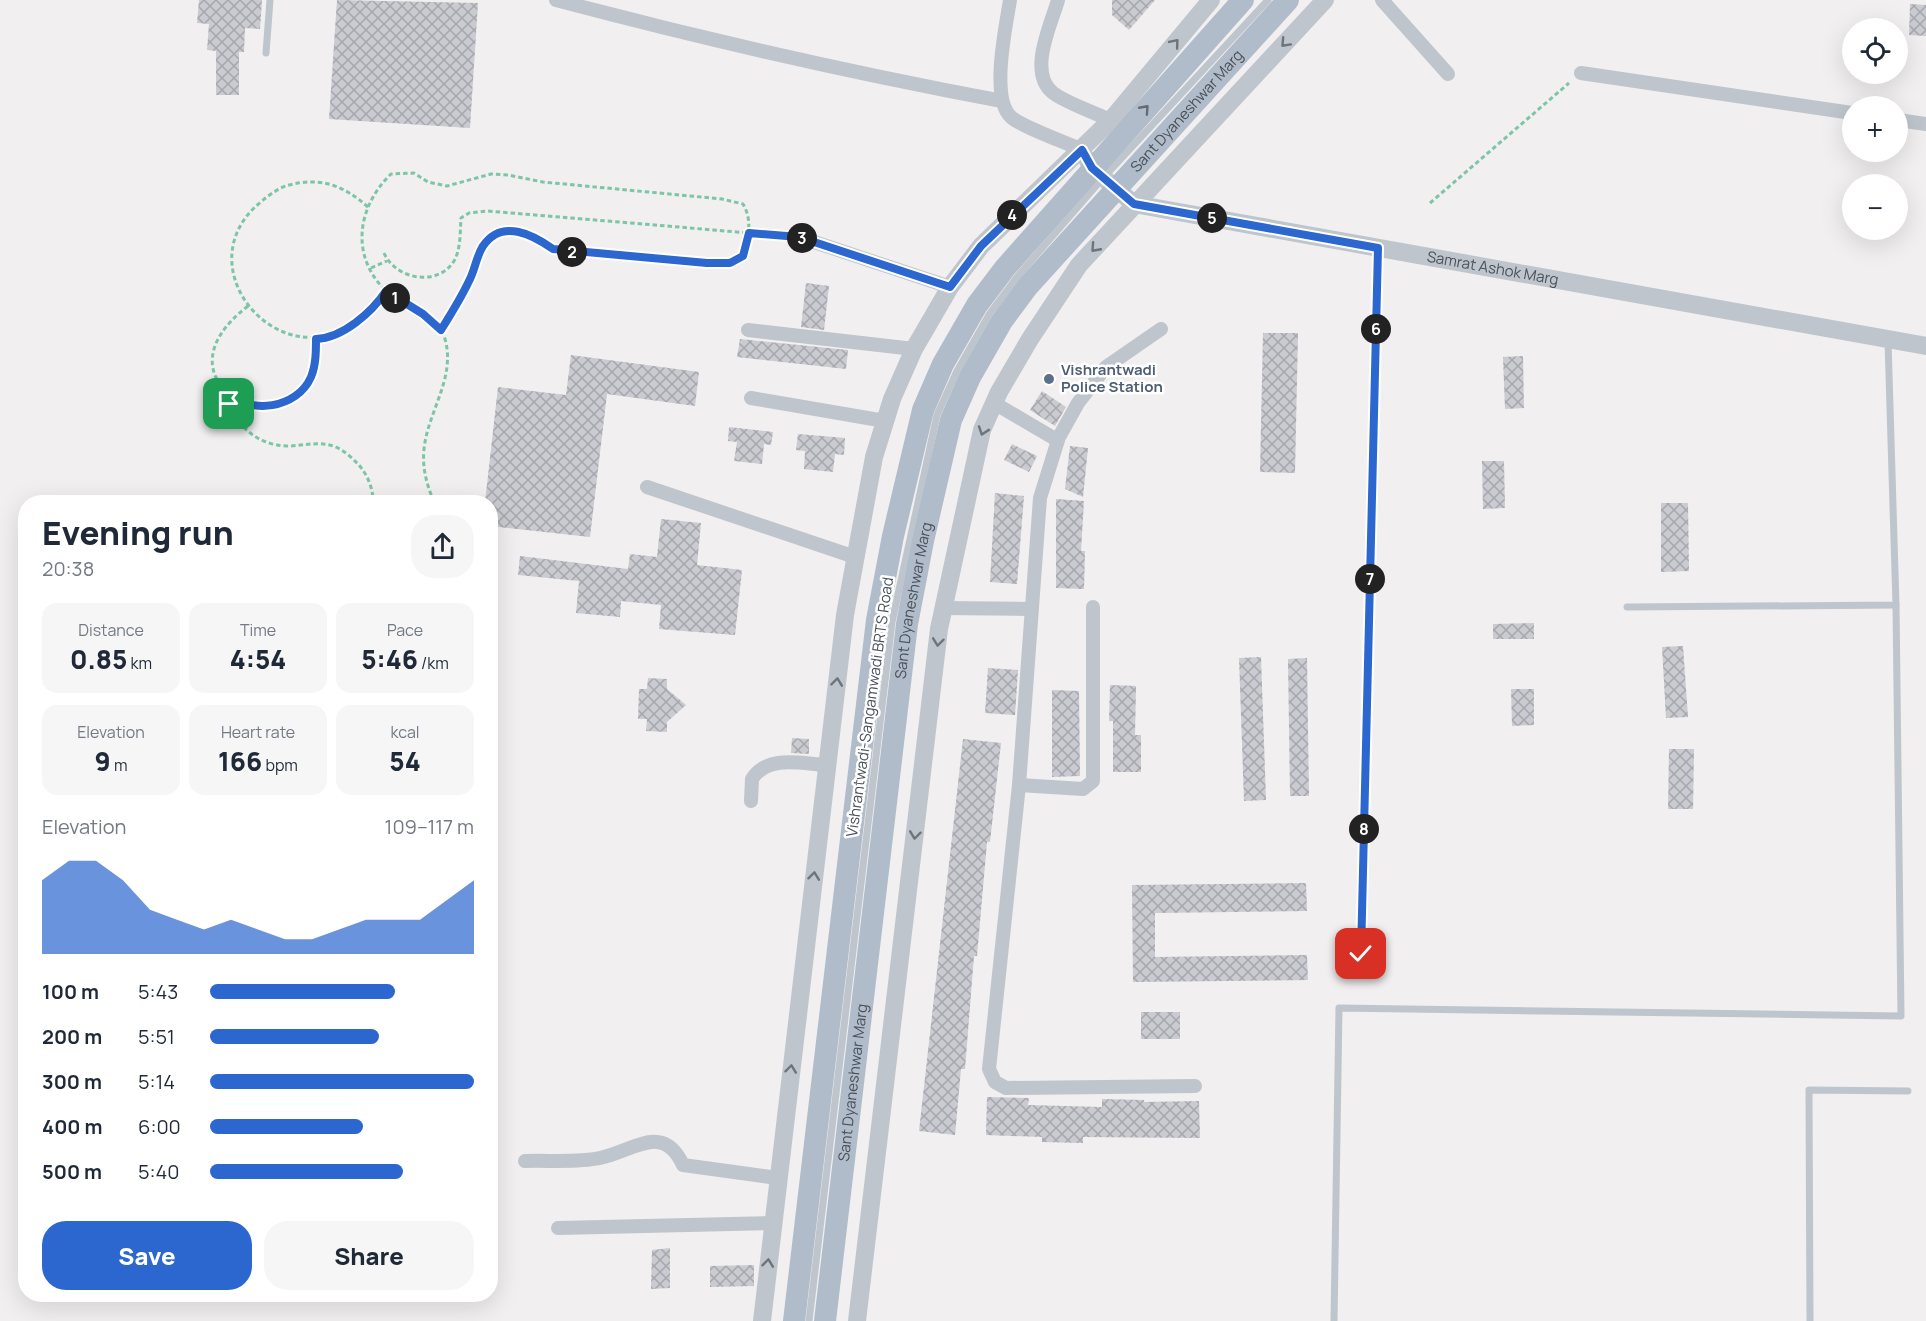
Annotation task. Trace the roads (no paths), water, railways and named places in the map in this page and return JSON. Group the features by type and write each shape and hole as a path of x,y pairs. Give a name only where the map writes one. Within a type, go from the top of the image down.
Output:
{"main road":[{"name":"Sant Dyaneshwar Marg","path":"825,1321 907,624 951,420 970,377 1002,321 1060,248 1098,171 1243,0"},
{"name":"Sant Dyaneshwar Marg","path":"794,1321 877,620 922,410 943,364 977,305 1038,228 1288,0"}],"street":[{"path":"556,0 666,29 917,85 1002,101"},
{"path":"1010,0 1000,77 1002,101 1010,117 1098,171"},
{"path":"1058,0 1042,57 1042,76 1052,92 1111,120"},
{"path":"762,1321 827,765 855,557 874,457 885,421 914,349 950,287 981,246 1098,171 1111,120 1211,0"},
{"path":"857,1321 943,608 982,430 994,403 1051,303 1079,265 1325,0"},
{"path":"1382,0 1448,74"},
{"path":"1581,73 1842,112"},
{"path":"1908,121 1926,124"},
{"name":"Samrat Ashok Marg","path":"1098,171 1134,204 1926,346"},
{"path":"799,237 950,287"},
{"path":"1161,329 1106,368 1078,403 1057,440 1040,498 1030,609 1019,785 989,1070 995,1082 1006,1088 1195,1086"},
{"path":"748,330 914,349"},
{"path":"751,398 885,421"},
{"path":"994,403 1057,440"},
{"path":"646,487 855,557"},
{"path":"1019,785 1083,789 1093,781 1093,607"},
{"path":"943,608 1030,609"},
{"path":"751,801 752,779 764,767 776,762 827,765"},
{"path":"525,1161 600,1158 641,1142 665,1143 674,1148 683,1165 778,1178"},
{"path":"558,1228 773,1223"}],"lane":[{"path":"266,53 270,0"},
{"name":"Vishrantwadi-Sangamwadi BRTS Road","path":"809,1321 892,622 937,415 957,370 990,313 1098,171 1268,0"},
{"path":"1361,954 1378,248"},
{"path":"1334,1321 1339,1008 1901,1016 1896,605 1888,339"},
{"path":"1627,607 1896,605"},
{"path":"1810,1321 1809,1090 1908,1091"}],"place":[{"name":"Vishrantwadi Police Station","path":"1049,379"}]}
